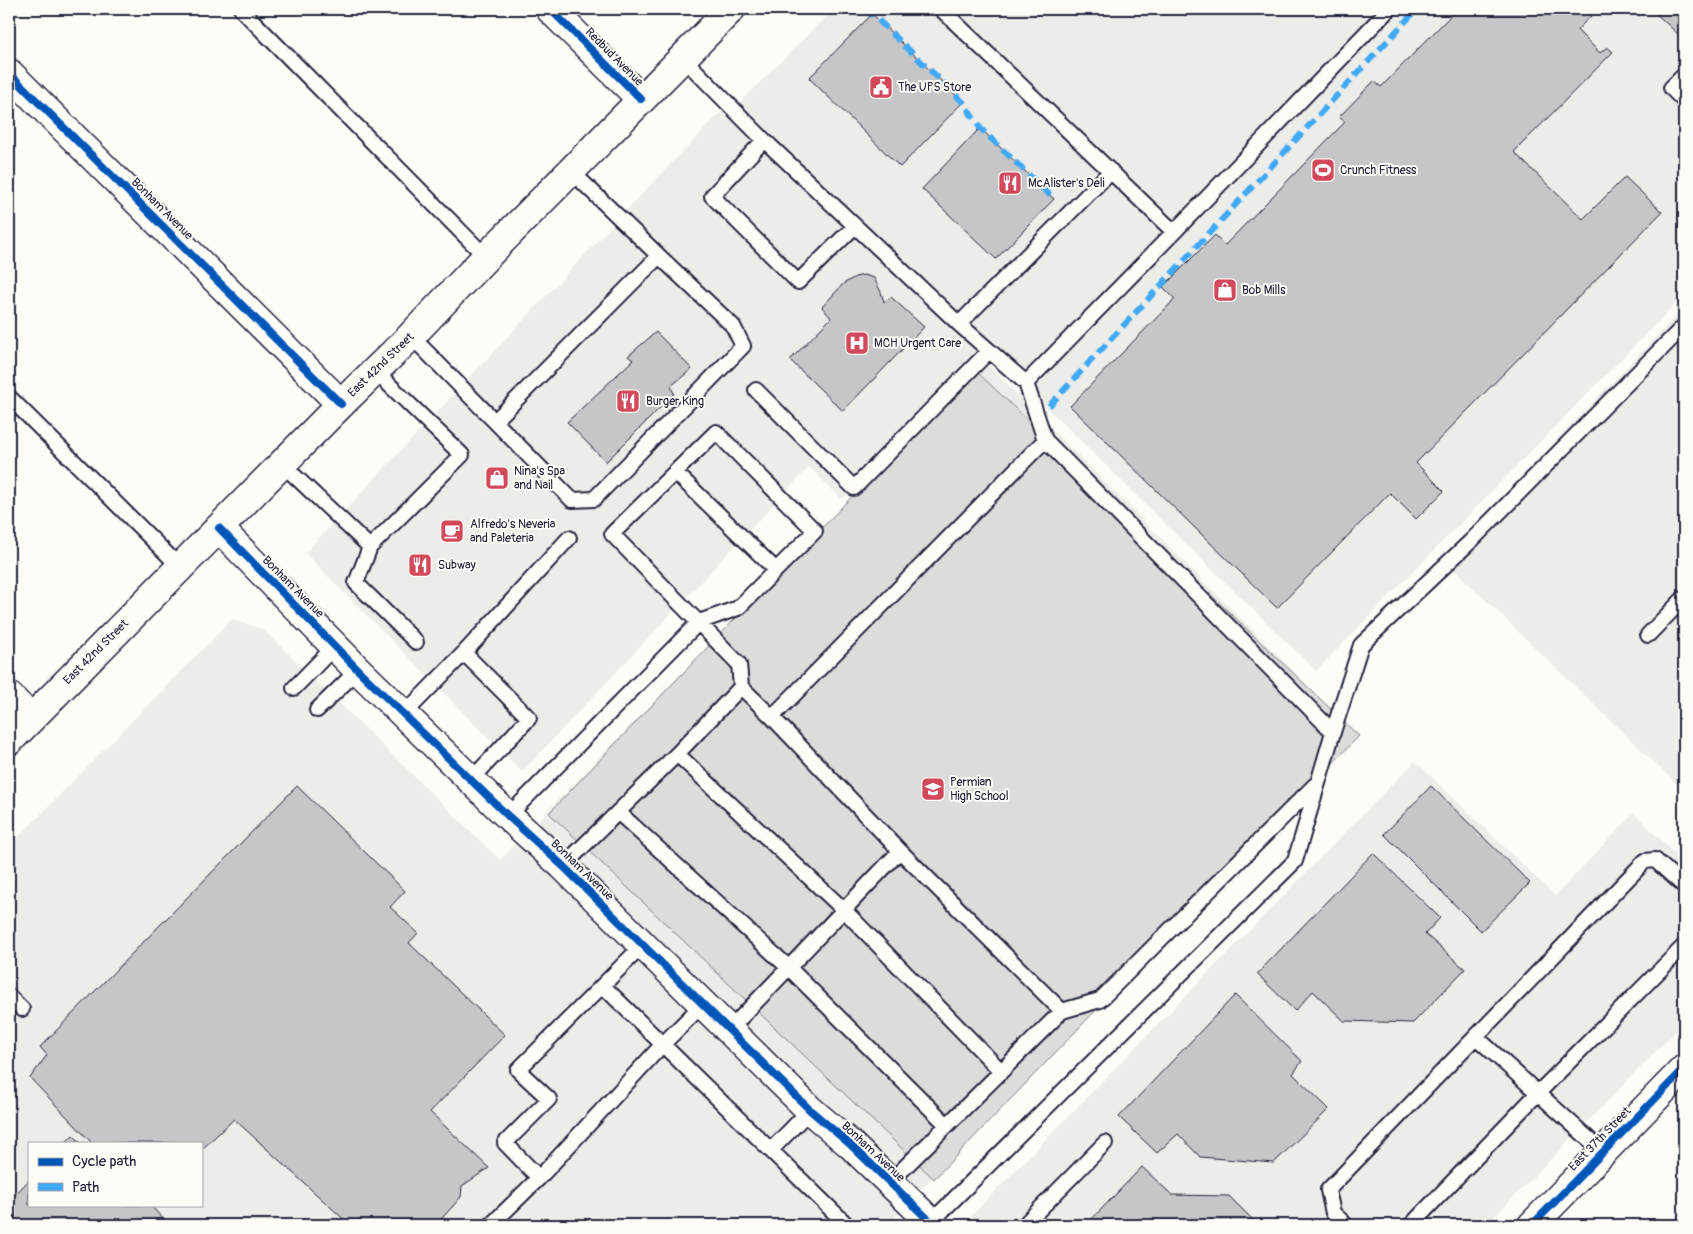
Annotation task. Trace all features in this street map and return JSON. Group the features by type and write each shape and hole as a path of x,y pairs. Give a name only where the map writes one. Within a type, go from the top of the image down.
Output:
{"main road":[{"name":"Redbud Avenue","path":"550,9 641,100"},
{"name":"East 42nd Street","path":"9,741 341,404 411,336 570,171 731,9"},
{"name":"Bonham Avenue","path":"9,73 341,404"},
{"name":"Bonham Avenue","path":"218,528 358,670 508,816 563,866 810,1110 851,1145 930,1224"},
{"path":"9,696 31,718"},
{"name":"East 37th Street","path":"1532,1225 1603,1152 1679,1085"}],"lane":[{"path":"241,9 486,257"},
{"path":"941,9 1174,232"},
{"path":"1026,384 1389,9"},
{"path":"683,58 764,140 959,324 1026,384 1045,440 1333,732"},
{"path":"1684,75 1671,88 1684,101"},
{"path":"764,140 712,196 798,282 855,226"},
{"path":"411,336 572,500 594,500 743,346 733,326 570,171"},
{"path":"959,324 1110,171"},
{"path":"495,421 659,256"},
{"path":"930,1224 1295,861 1361,645 1472,540 1684,326"},
{"path":"756,390 854,488 989,351"},
{"path":"375,371 462,455 370,547 356,582 416,642"},
{"path":"9,397 180,567"},
{"path":"508,816 699,622 738,608 815,531 716,432 612,534 699,622 739,664 741,687 772,716 900,851 1062,1011"},
{"path":"772,716 1045,440"},
{"path":"282,464 370,547"},
{"path":"676,473 776,570"},
{"path":"404,714 464,653 569,538"},
{"path":"1648,635 1684,598"},
{"path":"294,688 335,646"},
{"path":"464,653 529,718 471,780"},
{"path":"317,710 358,670"},
{"path":"563,866 677,754 741,687"},
{"path":"677,754 844,909 1001,1071"},
{"path":"889,1183 1062,1011 1100,1000 1318,783"},
{"path":"618,812 788,967 948,1125"},
{"path":"730,1029 900,851"},
{"path":"1346,1225 1334,1214 1328,1190 1644,861 1656,860 1684,886"},
{"path":"538,1178 505,1143 549,1099 518,1070 643,945"},
{"path":"1411,1225 1538,1093 1684,946"},
{"path":"603,986 847,1225"},
{"path":"9,996 22,1009"},
{"path":"491,1225 703,1004"},
{"path":"1476,1037 1603,1152"},
{"path":"771,1150 810,1110"},
{"path":"1024,1225 1106,1143"}],"shaded area":[{"path":"834,9 1684,9 1684,295 1316,671 737,105"},
{"path":"732,101 988,353 842,499 809,467 522,772 305,553 654,181"},
{"path":"1684,308 1684,791 1442,558"},
{"name":"Permian High School","path":"985,362 1352,730 888,1225 9,1225 9,847 232,619 264,630 500,860"},
{"path":"974,369 1359,736 934,1179 549,813"},
{"path":"1415,761 1555,896 1634,813 1684,863 1684,1023 1486,1225 980,1225 971,1216"}],"building":[{"path":"1457,9 1598,9 1577,30 1600,53 1607,47 1613,52 1514,152 1583,219 1625,177 1662,212 1416,463 1444,491 1416,519 1390,493 1277,608 1070,406 1175,299 1163,287 1215,235 1225,245 1345,122 1339,117 1374,81 1381,87"},
{"path":"1651,9 1684,9 1684,34 1681,37"},
{"path":"872,14 963,102 900,167 809,78"},
{"path":"980,128 1054,199 996,259 922,189"},
{"name":"MCH Urgent Care","path":"864,275 874,278 884,302 891,297 924,327 843,411 790,360 831,318 822,307 843,284 855,277"},
{"path":"656,332 692,369 671,386 674,394 606,462 567,422 633,360 628,356"},
{"path":"297,786 405,891 390,907 418,933 409,943 505,1035 430,1112 489,1168 462,1186 461,1197 436,1225 350,1225 234,1119 202,1149 202,1142 91,1142 30,1078 47,1055 40,1047"},
{"path":"1431,786 1530,883 1481,931 1384,834"},
{"path":"1373,853 1440,918 1425,934 1465,969 1413,1023 1344,1021 1313,991 1295,1011 1257,974"},
{"path":"1235,995 1302,1061 1293,1074 1329,1109 1274,1163 1200,1157 1178,1134 1157,1153 1119,1117"},
{"path":"73,1135 80,1142 66,1142"},
{"path":"1142,1167 1172,1195 1229,1196 1258,1225 1086,1225"},
{"path":"28,1181 28,1206 151,1206 169,1225 9,1225 9,1201"}],"marked path":[{"path":"864,9 872,14 963,102 980,128 1054,199"},
{"path":"1049,406 1417,9"}],"cycle path":[{"path":"550,9 641,99"},
{"path":"9,73 341,404"},
{"path":"219,528 358,670 508,816 563,866 810,1110 851,1145 934,1225"},
{"path":"1532,1225 1684,1069"}],"place":[{"name":"The UPS Store","path":"881,87"},
{"name":"Crunch Fitness","path":"1323,170"},
{"name":"McAlister's Deli","path":"1010,183"},
{"name":"Bob Mills","path":"1225,290"},
{"name":"MCH Urgent Care","path":"857,343"},
{"name":"Burger King","path":"628,401"},
{"name":"Nina's Spa and Nail","path":"497,478"},
{"name":"Alfredo's Neveria and Paleteria","path":"452,531"},
{"name":"Subway","path":"420,565"},
{"name":"Permian High School","path":"933,789"}]}
